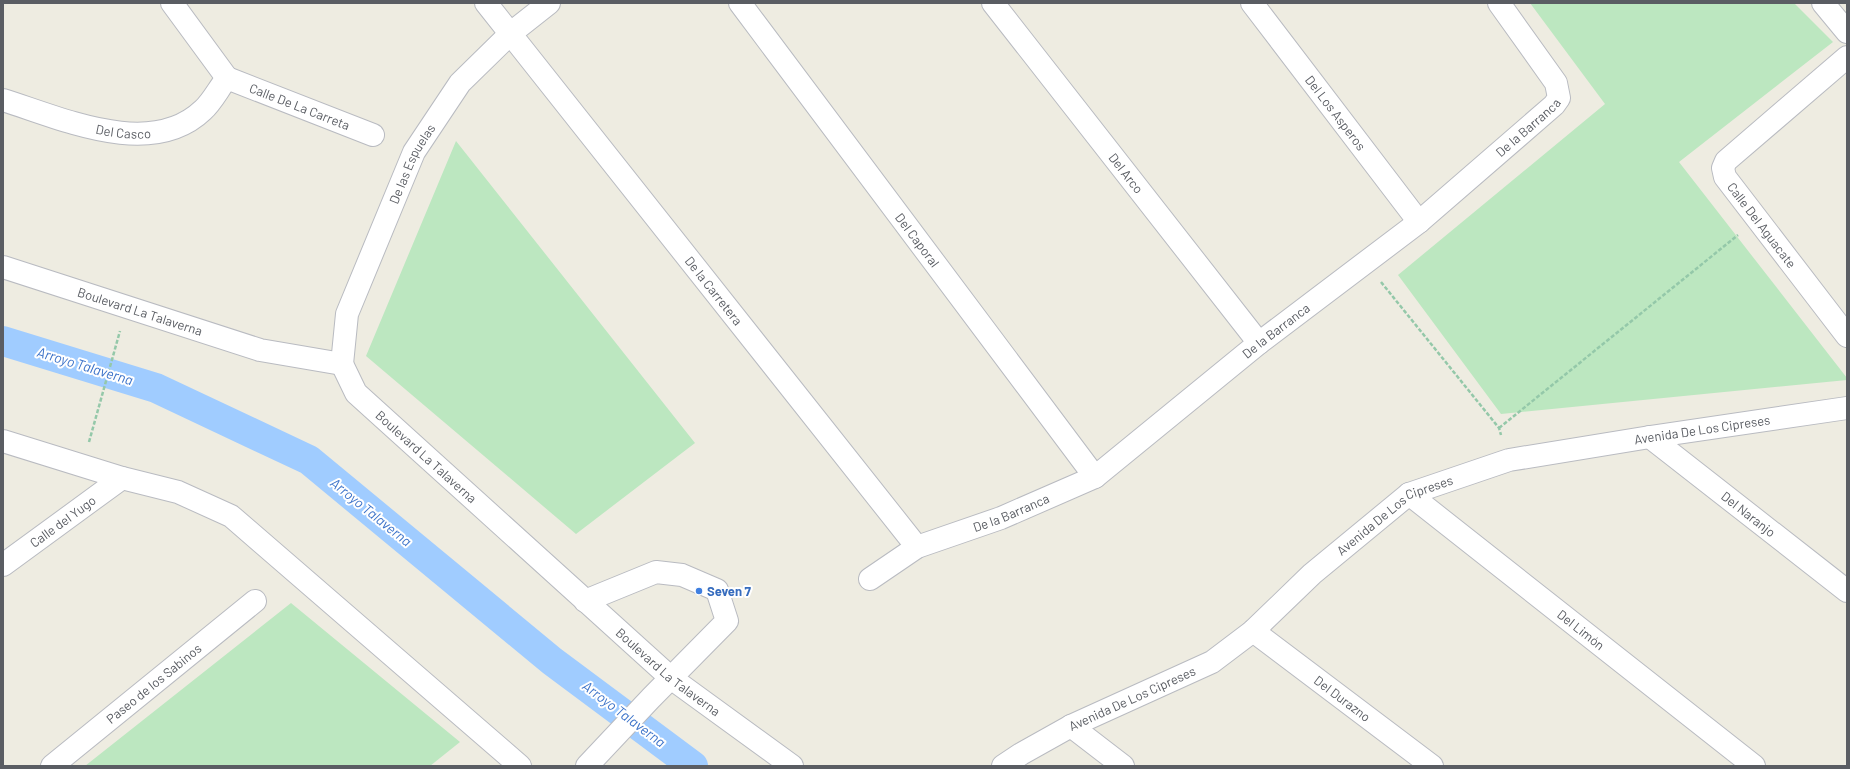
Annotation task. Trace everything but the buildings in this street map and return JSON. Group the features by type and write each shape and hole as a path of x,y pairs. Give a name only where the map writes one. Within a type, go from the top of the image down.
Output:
{"street":[{"path":"172,3 226,78"},
{"path":"486,3 511,33"},
{"name":"De las Espuelas","path":"342,364 346,314 414,152 460,83 511,33 549,3"},
{"name":"Del Caporal","path":"740,3 1096,477"},
{"name":"Del Arco","path":"993,3 1259,343"},
{"name":"Del Los Asperos","path":"1252,3 1419,222"},
{"name":"De la Barranca","path":"870,579 917,548 1001,518 1096,477 1259,343 1419,222 1554,104 1559,98 1556,83 1499,3"},
{"path":"1823,3 1847,32"},
{"name":"De la Carretera","path":"511,33 917,548"},
{"name":"Calle Del Aguacate","path":"1847,57 1724,164 1725,177 1847,336"},
{"name":"Del Casco","path":"3,100 104,132 136,135 162,132 189,121 204,110 226,78"},
{"name":"Calle De La Carreta","path":"226,78 373,135"},
{"name":"Boulevard La Talaverna","path":"3,267 260,350 342,364 356,393 671,678 792,766"},
{"name":"Avenida De Los Cipreses","path":"1003,766 1021,754 1071,726 1212,662 1253,631 1312,574 1409,494 1509,460 1650,437 1847,408"},
{"name":"Del Naranjo","path":"1650,437 1847,591"},
{"path":"3,441 122,478 178,492 231,516 520,766"},
{"name":"Calle del Yugo","path":"3,565 122,478"},
{"name":"Del Limón","path":"1409,494 1754,766"},
{"path":"585,600 656,572 682,575 717,590 727,622 651,698 587,766"},
{"name":"Paseo de los Sabinos","path":"52,766 255,601"},
{"name":"Del Durazno","path":"1253,631 1432,766"},
{"path":"1071,726 1123,766"}],"path":[{"path":"1499,428 1758,220"},
{"path":"1366,263 1499,428 1509,460"},
{"path":"83,466 126,307"}],"green space":[{"path":"1530,3 1794,3 1833,42 1679,162 1847,378 1847,380 1501,414 1398,275 1605,104"},
{"path":"456,141 695,443 576,534 366,356"},
{"path":"291,603 460,742 430,766 85,766"}],"waterway":[{"name":"Arroyo Talaverna","path":"3,341 156,388 309,460 552,661 693,766"}],"place":[{"name":"Seven 7","path":"699,591"}]}
